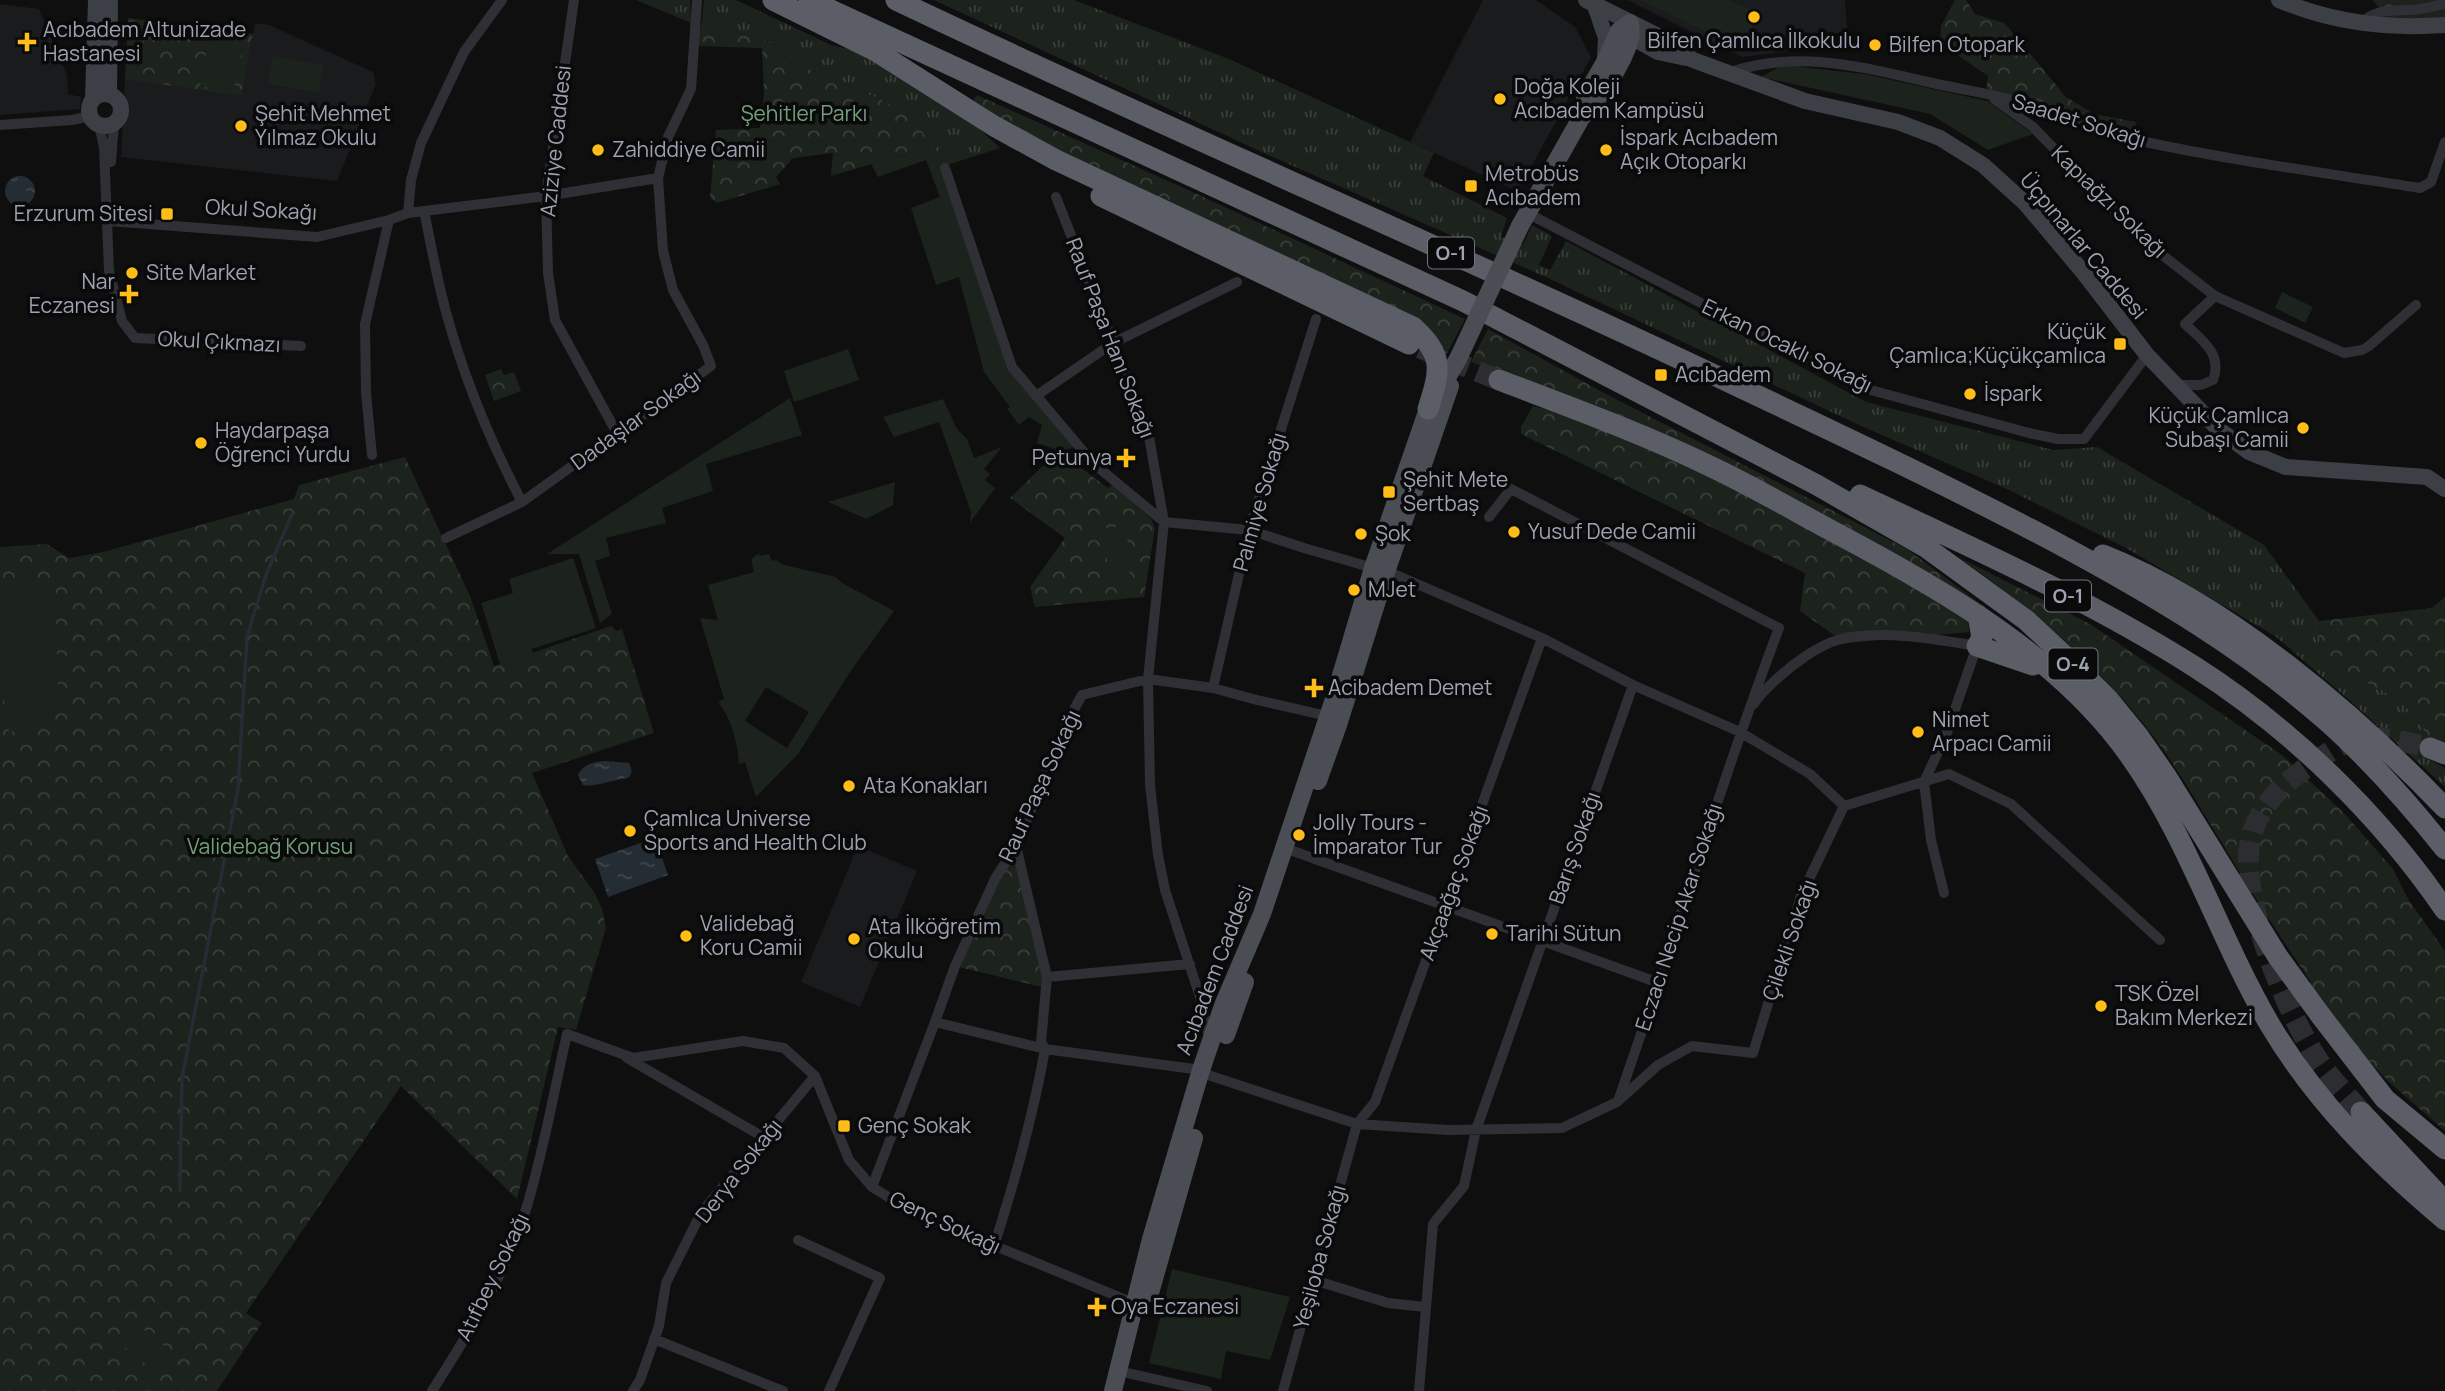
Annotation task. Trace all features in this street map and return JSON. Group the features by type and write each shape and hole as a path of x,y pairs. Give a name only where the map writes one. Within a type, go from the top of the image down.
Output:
{"highway":[{"path":"773,0 874,50 994,126 1057,170 1119,206 1409,344"},
{"name":"O-1","path":"809,0 1463,301 1620,383 2008,565 2152,641 2197,668 2243,701 2304,751 2354,799 2396,846 2445,910"},
{"name":"O-1","path":"895,0 1372,219 1517,282 1908,466 2128,581 2206,629 2330,724 2372,765 2445,849"},
{"path":"994,126 1056,160 1413,327 1434,351 1438,375 1428,409"},
{"path":"1499,380 1647,438 1719,470 1909,572 1978,615 2050,671 2108,727 2152,790 2269,1024 2302,1073 2335,1116 2385,1168 2436,1194"},
{"name":"O-4","path":"1620,383 1817,485 1927,548 2026,621 2067,658 2108,699 2139,737 2278,957 2385,1099 2445,1149"},
{"path":"2003,515 2136,568 2211,612 2280,660 2351,717 2445,808"},
{"path":"1978,615 1982,638 1977,646 2050,671"},
{"path":"2361,1112 2436,1194 2445,1220"}],"main road":[{"name":"Acıbadem Caddesi","path":"1380,570 1458,359 1524,219 1580,118 1595,104 1627,30"},
{"name":"Acıbadem Caddesi","path":"1123,1391 1151,1239 1206,1073 1293,851 1428,409 1458,359"},
{"name":"Acıbadem Caddesi","path":"1206,1073 1211,1045 1224,1003 1262,914 1333,720"},
{"name":"Acıbadem Caddesi","path":"1113,1391 1140,1308"}],"street":[{"path":"96,0 99,116 109,221"},
{"path":"109,95 110,0"},
{"path":"408,213 411,180 421,143 464,51 502,0"},
{"name":"Aziziye Caddesi","path":"574,0 546,196 548,273 555,320 617,433"},
{"name":"Dadaşlar Sokağı","path":"446,538 522,502 711,366 703,345 673,290 663,251 657,178 668,137 691,89 697,0"},
{"path":"2279,0 2313,13 2359,24 2383,27 2445,25"},
{"path":"1591,1 1658,52"},
{"path":"1591,1 1606,38 1611,64 1635,54 1658,52 1693,60"},
{"path":"2359,24 2368,16 2388,9 2412,10 2445,4"},
{"path":"2383,27 2377,23 2377,18 2388,9"},
{"name":"Üçpınarlar Caddesi","path":"1627,30 1665,40 1693,60 1805,101 1898,122 1940,138 1983,165 2025,204 2083,272 2147,355 2218,429 2249,452 2286,467 2407,474 2443,483"},
{"name":"Saadet Sokağı","path":"1727,73 1767,63 1824,61 2036,106 2104,131 2141,141 2420,188 2431,182 2445,142"},
{"path":"0,125 99,116 121,110 118,100 109,95 100,95 99,116"},
{"name":"Kapıağzı Sokağı","path":"1988,96 2033,127 2143,240 2216,296 2344,353 2370,346 2416,305"},
{"path":"945,168 1012,367 1093,463 1164,522 1249,530 1380,570 1542,638 1633,685 1740,732 1810,774 1844,806 1949,774 2011,804 2161,940"},
{"name":"Okul Sokağı","path":"109,221 317,237 390,220 408,213 546,196 657,178"},
{"name":"Rauf Paşa Hanı Sokağı","path":"1056,197 1148,431 1164,522 1148,679 1150,785 1158,855 1166,890 1191,964 1211,1045"},
{"path":"424,211 446,312 475,401 522,502"},
{"name":"Erkan Ocaklı Sokağı","path":"1524,219 1867,389 2029,433 2059,439 2084,439 2147,355"},
{"path":"372,455 366,393 365,324 390,220"},
{"name":"Okul Çıkmazı","path":"109,221 109,271 121,321 135,338 301,346"},
{"path":"1036,396 1113,342 1237,282"},
{"path":"2176,385 2201,385 2213,380 2216,361 2210,348 2185,324 2216,296"},
{"name":"Palmiye Sokağı","path":"1213,688 1249,530 1315,319"},
{"path":"1489,517 1511,489 1779,628 1740,732"},
{"path":"1740,732 1755,701 1765,690 1794,663 1836,640 1875,636 1943,640 1977,646 1946,735 1924,782 1931,840 1944,892"},
{"name":"Akçaağaç Sokağı","path":"1357,1124 1375,1102 1542,638"},
{"name":"Rauf Paşa Sokağı","path":"872,1187 955,965 995,879 1016,846 1068,720 1083,695 1148,679 1213,688 1333,720"},
{"name":"Barış Sokağı","path":"1419,1391 1433,1224 1464,1186 1476,1130 1633,685"},
{"name":"Eczacı Necip Akar Sokağı","path":"1617,1102 1659,983 1740,732"},
{"name":"Çilekli Sokağı","path":"1617,1102 1658,1065 1692,1046 1753,1053 1801,896 1844,806"},
{"path":"994,1246 1036,1102 1045,1049 1041,1042 1047,977 1016,846"},
{"path":"1293,851 1659,983"},
{"path":"1047,977 1191,964"},
{"path":"1200,997 1224,1003"},
{"path":"935,1022 1045,1049 1206,1073 1357,1124 1476,1130 1562,1128 1617,1102"},
{"name":"Genç Sokağı","path":"567,1034 633,1058 743,1041 783,1048 815,1076 849,1160 872,1187 913,1212 1140,1308"},
{"name":"Atıfbey Sokağı","path":"432,1391 477,1316 514,1240 527,1206 567,1034"},
{"path":"624,1056 763,1137"},
{"name":"Derya Sokağı","path":"633,1391 640,1380 659,1326 666,1283 701,1213 815,1076"},
{"name":"Yeşiloba Sokağı","path":"1283,1391 1357,1124"},
{"path":"798,1240 880,1278 829,1391"},
{"path":"1314,1280 1388,1303 1425,1307"},
{"path":"654,1339 783,1391"},
{"path":"1128,1373 1207,1391"}],"shaded area":[{"name":"Doğa Koleji Acıbadem Kampüsü","path":"1483,0 1536,0 1575,27 1591,57 1518,191 1410,142"},
{"name":"Bilfen Çamlıca İlkokulu","path":"1627,0 1845,0 1847,29 1801,50 1742,57"},
{"name":"Acıbadem Altunizade Hastanesi","path":"0,4 39,9 67,75 68,94 81,97 80,109 0,115"},
{"name":"Şehit Mehmet Yılmaz Okulu","path":"255,23 269,25 373,72 376,84 337,181 121,157 125,79 242,95"},
{"name":"Ata İlköğretim Okulu","path":"858,846 917,871 860,1007 801,982"}],"green space":[{"path":"636,0 690,0 691,23"},
{"path":"704,0 736,0 831,45 864,52 973,123 1000,148 947,165 886,102 797,64 782,47 702,20"},
{"path":"934,0 1074,0 1229,59 1434,153 1423,176 1507,218 1501,237 1523,245 1532,225 1552,236 1539,265 1550,270 1566,241 1866,402 2053,450 2097,447 2264,545 2319,621 2320,657 2402,701 2432,741 2426,758 2445,768 2445,787 2275,636 2126,548 2009,490 1859,425 1548,278 1266,154"},
{"path":"1640,0 1728,0 1757,12 1743,50"},
{"path":"1955,0 1966,0 1975,14 2004,23 2066,97 2094,114 2136,122 2135,133 1986,89 1988,76 1940,43 1941,26"},
{"path":"2373,0 2445,0 2445,19 2389,21"},
{"path":"128,18 253,34 242,96 125,79"},
{"name":"Şehitler Parkı","path":"702,20 782,47 797,64 886,102 915,123 933,146 831,176 833,153 793,158 776,177 780,184 717,203 710,198 716,130 760,128 764,94 762,48 696,46"},
{"path":"210,30 245,37 233,92 200,86"},
{"path":"273,56 324,65 319,93 268,84"},
{"path":"1783,65 1864,74 1987,101 2033,134 1988,150 1930,114 1761,77"},
{"path":"977,95 1465,319 1445,357 1018,131 973,100"},
{"path":"933,146 947,165 1015,363 1080,443 1064,452 1037,443 1042,425 1029,417 1019,425 1007,409 1010,407 984,372 959,277 936,285 911,208 940,197 926,160 878,177 871,164"},
{"path":"2282,292 2313,307 2305,323 2275,308"},
{"path":"1488,329 1604,393 1907,549 2015,630 1982,609 1512,377 1471,362"},
{"path":"848,349 859,380 794,402 784,371"},
{"path":"501,369 504,375 514,372 521,391 494,401 485,375"},
{"path":"790,398 802,435 706,464 713,491 662,508 666,523 606,538 610,556 595,561 612,614 600,623 579,554 547,554"},
{"path":"943,399 957,429 967,439 974,458 1002,447 984,469 990,474 985,480 995,488 970,523 971,512 939,422 894,437 883,417"},
{"path":"1533,406 1621,435 1749,494 1968,620 1969,632 1845,643 1800,611 1805,573 1521,434 1521,427"},
{"name":"Validebağ Korusu","path":"405,457 470,596 494,666 611,626 616,631 622,629 654,733 532,773 568,856 602,908 606,928 576,1030 558,1027 517,1199 401,1086 246,1313 262,1323 217,1391 0,1391 0,547 47,544 69,558 103,552 294,499 299,485"},
{"path":"1048,461 1081,468 1108,488 1113,484 1151,519 1155,528 1144,597 1035,607 1030,587 1065,538 1010,498"},
{"path":"895,482 893,505 866,519 828,502"},
{"path":"1126,526 1130,577 1109,579 1104,528"},
{"path":"759,553 760,556 769,554 772,561 836,577 842,583 894,611 850,672 798,754 756,797 745,762 739,764 727,715 718,702 724,699 700,618 718,620 708,585 754,572 751,559","holes":["766,687 809,712 787,748 745,721"]},
{"path":"1958,557 2090,624 2282,755 2345,814 2393,869 2408,899 2445,951 2445,1131 2388,1081 2360,1052 2309,984 2311,982 2254,896 2182,778 2135,713 2064,641 2013,597"},
{"path":"573,558 596,628 532,649 533,654 500,664 481,603 513,593 509,579"},
{"path":"55,578 58,698 49,720 23,733 9,731 2,676 0,579"},
{"path":"2445,597 2445,746 2432,741 2402,701 2320,658 2319,621 2432,608"},
{"path":"1016,846 1046,988 955,966"},
{"path":"1172,1269 1290,1297 1270,1360 1226,1351 1221,1379 1149,1363"},
{"path":"132,1320 168,1349 152,1369 116,1340"}],"water":[{"path":"20,176 31,180 35,191 31,202 20,206 9,202 5,191 9,180"},
{"path":"605,761 629,763 631,774 628,778 583,785 578,775 583,768"},
{"path":"655,838 668,875 608,897 595,859"}],"waterway":[{"path":"180,1191 182,1078 238,789 247,637 266,575 292,514"}],"tunnel":[{"path":"1420,348 1499,380"},
{"path":"2361,1112 2320,1063 2280,986 2258,921 2251,890 2248,862 2251,838 2259,817 2279,790 2306,768 2344,744 2356,739 2374,738 2430,748"}],"place":[{"name":"Bilfen Çamlıca İlkokulu","path":"1754,17"},
{"name":"Acıbadem Altunizade Hastanesi","path":"27,42"},
{"name":"Bilfen Otopark","path":"1875,45"},
{"name":"Doğa Koleji Acıbadem Kampüsü","path":"1500,99"},
{"name":"Şehit Mehmet Yılmaz Okulu","path":"241,126"},
{"name":"Zahiddiye Camii","path":"598,150"},
{"name":"İspark Acıbadem Açık Otoparkı","path":"1606,150"},
{"name":"Metrobüs Acıbadem","path":"1471,186"},
{"name":"Erzurum Sitesi","path":"167,214"},
{"name":"Site Market","path":"132,273"},
{"name":"Nar Eczanesi","path":"129,294"},
{"name":"Küçük Çamlıca;Küçükçamlıca","path":"2120,344"},
{"name":"Acıbadem","path":"1661,375"},
{"name":"İspark","path":"1970,394"},
{"name":"Küçük Çamlıca Subaşı Camii","path":"2303,428"},
{"name":"Haydarpaşa Öğrenci Yurdu","path":"201,443"},
{"name":"Petunya","path":"1126,458"},
{"name":"Şehit Mete Sertbaş","path":"1389,492"},
{"name":"Yusuf Dede Camii","path":"1514,532"},
{"name":"Şok","path":"1361,534"},
{"name":"MJet","path":"1354,590"},
{"name":"Acibadem Demet","path":"1314,688"},
{"name":"Nimet Arpacı Camii","path":"1918,732"},
{"name":"Ata Konakları","path":"849,786"},
{"name":"Çamlıca Universe Sports and Health Club","path":"630,831"},
{"name":"Jolly Tours - İmparator Tur","path":"1299,835"},
{"name":"Tarihi Sütun","path":"1492,934"},
{"name":"Validebağ Koru Camii","path":"686,936"},
{"name":"Ata İlköğretim Okulu","path":"854,939"},
{"name":"TSK Özel Bakım Merkezi","path":"2101,1006"},
{"name":"Genç Sokak","path":"844,1126"},
{"name":"Oya Eczanesi","path":"1097,1307"}]}
